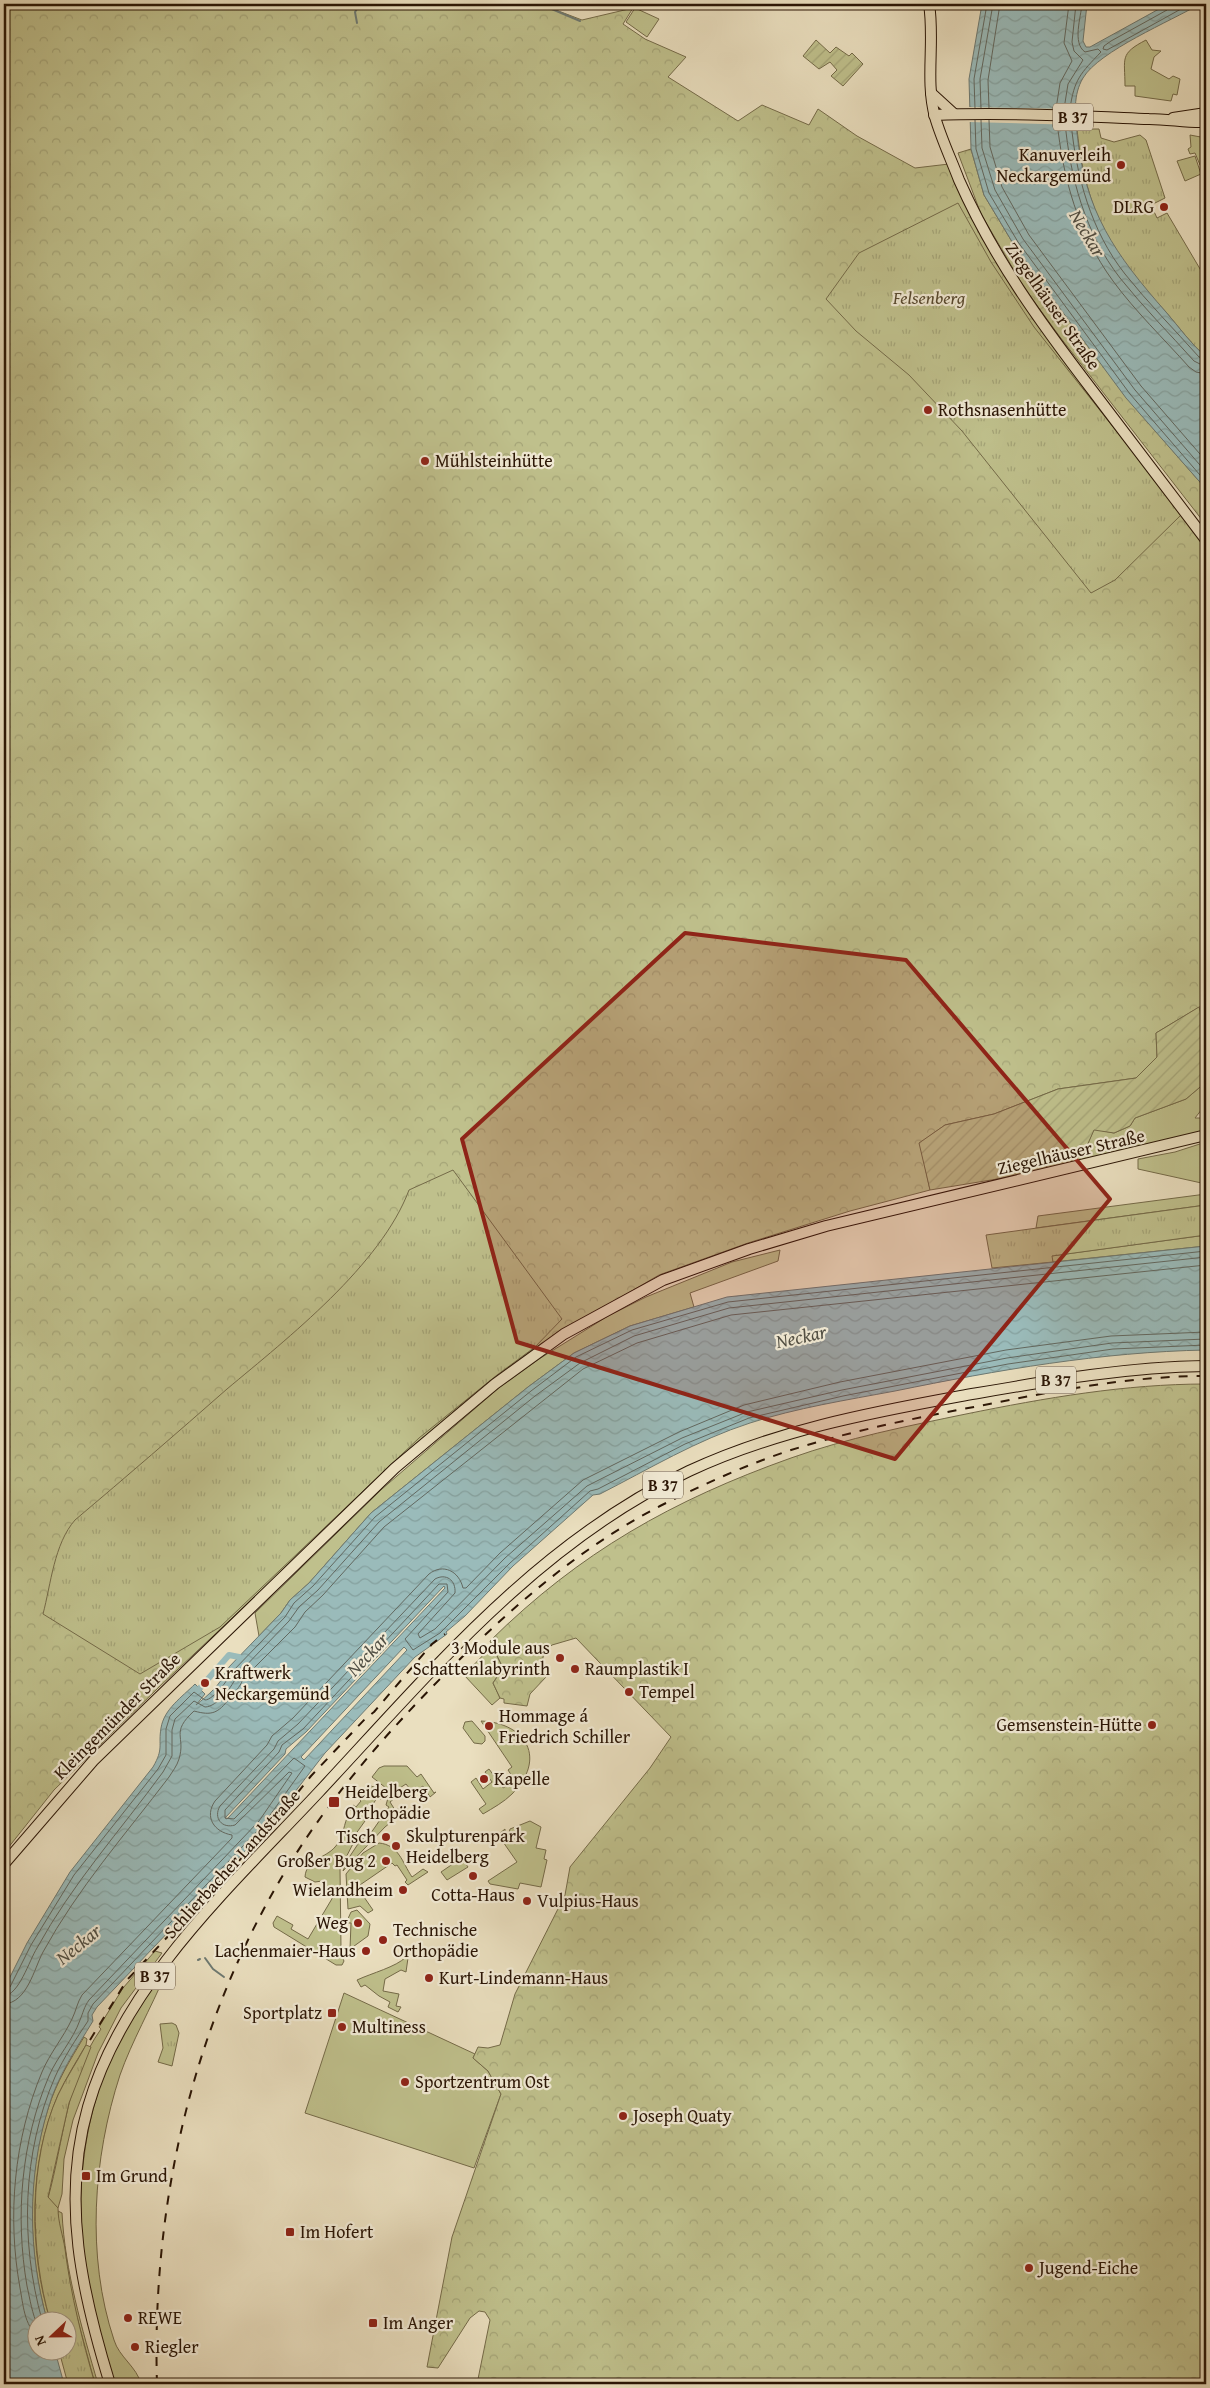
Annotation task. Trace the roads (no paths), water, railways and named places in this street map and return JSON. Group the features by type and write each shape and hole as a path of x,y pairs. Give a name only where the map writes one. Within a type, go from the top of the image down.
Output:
{"main road":[{"name":"Ziegelhäuser Straße","path":"929,4 932,33 931,93 934,115 984,232 1019,292 1206,540"},
{"path":"931,93 955,114 941,135"},
{"name":"B 37","path":"934,115 1166,119 1206,113"},
{"name":"B 37","path":"1166,119 1181,123 1206,122"},
{"name":"Ziegelhäuser Straße","path":"261,1598 395,1468 495,1384 572,1330 664,1280 726,1256 819,1228 1206,1135"},
{"name":"Schlierbacher Landstraße","path":"110,2384 84,2287 74,2209 81,2133 96,2083 125,2021 164,1964 225,1893 460,1641 522,1581 598,1523 687,1472 763,1442 863,1415 1007,1388 1096,1374 1206,1366"},
{"name":"Kleingemünder Straße","path":"4,1864 93,1761 261,1598"}],"water":[{"name":"Neckar","path":"982,4 1087,4 1083,41 1086,47 1090,47 1168,4 1200,4 1119,47 1091,68 1080,84 1075,112 1081,161 1087,186 1105,230 1132,271 1190,341 1206,357 1206,489 1126,398 1014,245 984,195 971,149 969,79"},
{"name":"Neckar","path":"1206,1246 1206,1350 1167,1351 1089,1358 972,1376 785,1413 730,1430 600,1494 593,1495 513,1566 465,1616 446,1632 447,1634 415,1657 325,1753 267,1828 97,2007 92,2015 93,2021 67,2064 52,2097 41,2135 33,2188 33,2242 45,2310 28,2310 28,2360 57,2360 64,2384 4,2384 4,1989 27,1943 70,1872 153,1767 160,1751 160,1734 163,1721 174,1704 195,1684 205,1694 196,1705 209,1694 221,1680 227,1669 281,1613 290,1600 309,1583 371,1513 528,1387 574,1353 630,1326 727,1297","holes":["444,1586 445,1588 227,1819 225,1818 285,1754 286,1749 306,1732","404,1647 407,1650 304,1760 301,1757"]}],"waterway":[{"path":"357,23 355,12 360,4"},
{"path":"540,4 580,21"},
{"path":"200,1688 229,1655 239,1657"},
{"path":"205,1958 213,1969 224,1977"}],"railway":[{"path":"157,2384 157,2312 163,2241 173,2170 189,2101 210,2033 236,1966 268,1902 305,1840 337,1795 391,1731 472,1647 548,1580 602,1540 660,1506 767,1458 869,1429 935,1414 1036,1395 1092,1385 1206,1376"},
{"path":"90,2040 127,1980 266,1832 311,1776 365,1719 374,1712 432,1644 445,1634"}],"place":[{"name":"Kanuverleih Neckargemünd","path":"1121,165"},
{"name":"DLRG","path":"1164,207"},
{"name":"Rothsnasenhütte","path":"928,410"},
{"name":"Mühlsteinhütte","path":"425,461"},
{"name":"3 Module aus Schattenlabyrinth","path":"560,1658"},
{"name":"Raumplastik I","path":"575,1669"},
{"name":"Kraftwerk Neckargemünd","path":"205,1683"},
{"name":"Tempel","path":"629,1692"},
{"name":"Gemsenstein-Hütte","path":"1152,1725"},
{"name":"Hommage á Friedrich Schiller","path":"489,1726"},
{"name":"Kapelle","path":"484,1779"},
{"name":"Heidelberg Orthopädie","path":"334,1802"},
{"name":"Tisch","path":"386,1837"},
{"name":"Skulpturenpark Heidelberg","path":"396,1846"},
{"name":"Großer Bug 2","path":"386,1861"},
{"name":"Cotta-Haus","path":"473,1876"},
{"name":"Wielandheim","path":"403,1890"},
{"name":"Vulpius-Haus","path":"527,1901"},
{"name":"Weg","path":"358,1923"},
{"name":"Technische Orthopädie","path":"383,1940"},
{"name":"Lachenmaier-Haus","path":"366,1951"},
{"name":"Kurt-Lindemann-Haus","path":"429,1978"},
{"name":"Sportplatz","path":"332,2013"},
{"name":"Multiness","path":"342,2027"},
{"name":"Sportzentrum Ost","path":"405,2082"},
{"name":"Joseph Quaty","path":"623,2116"},
{"name":"Im Grund","path":"86,2176"},
{"name":"Im Hofert","path":"290,2232"},
{"name":"Jugend-Eiche","path":"1029,2268"},
{"name":"REWE","path":"128,2318"},
{"name":"Im Anger","path":"373,2323"},
{"name":"Riegler","path":"135,2347"}],"park label":[{"name":"Felsenberg","path":"929,298"}]}
